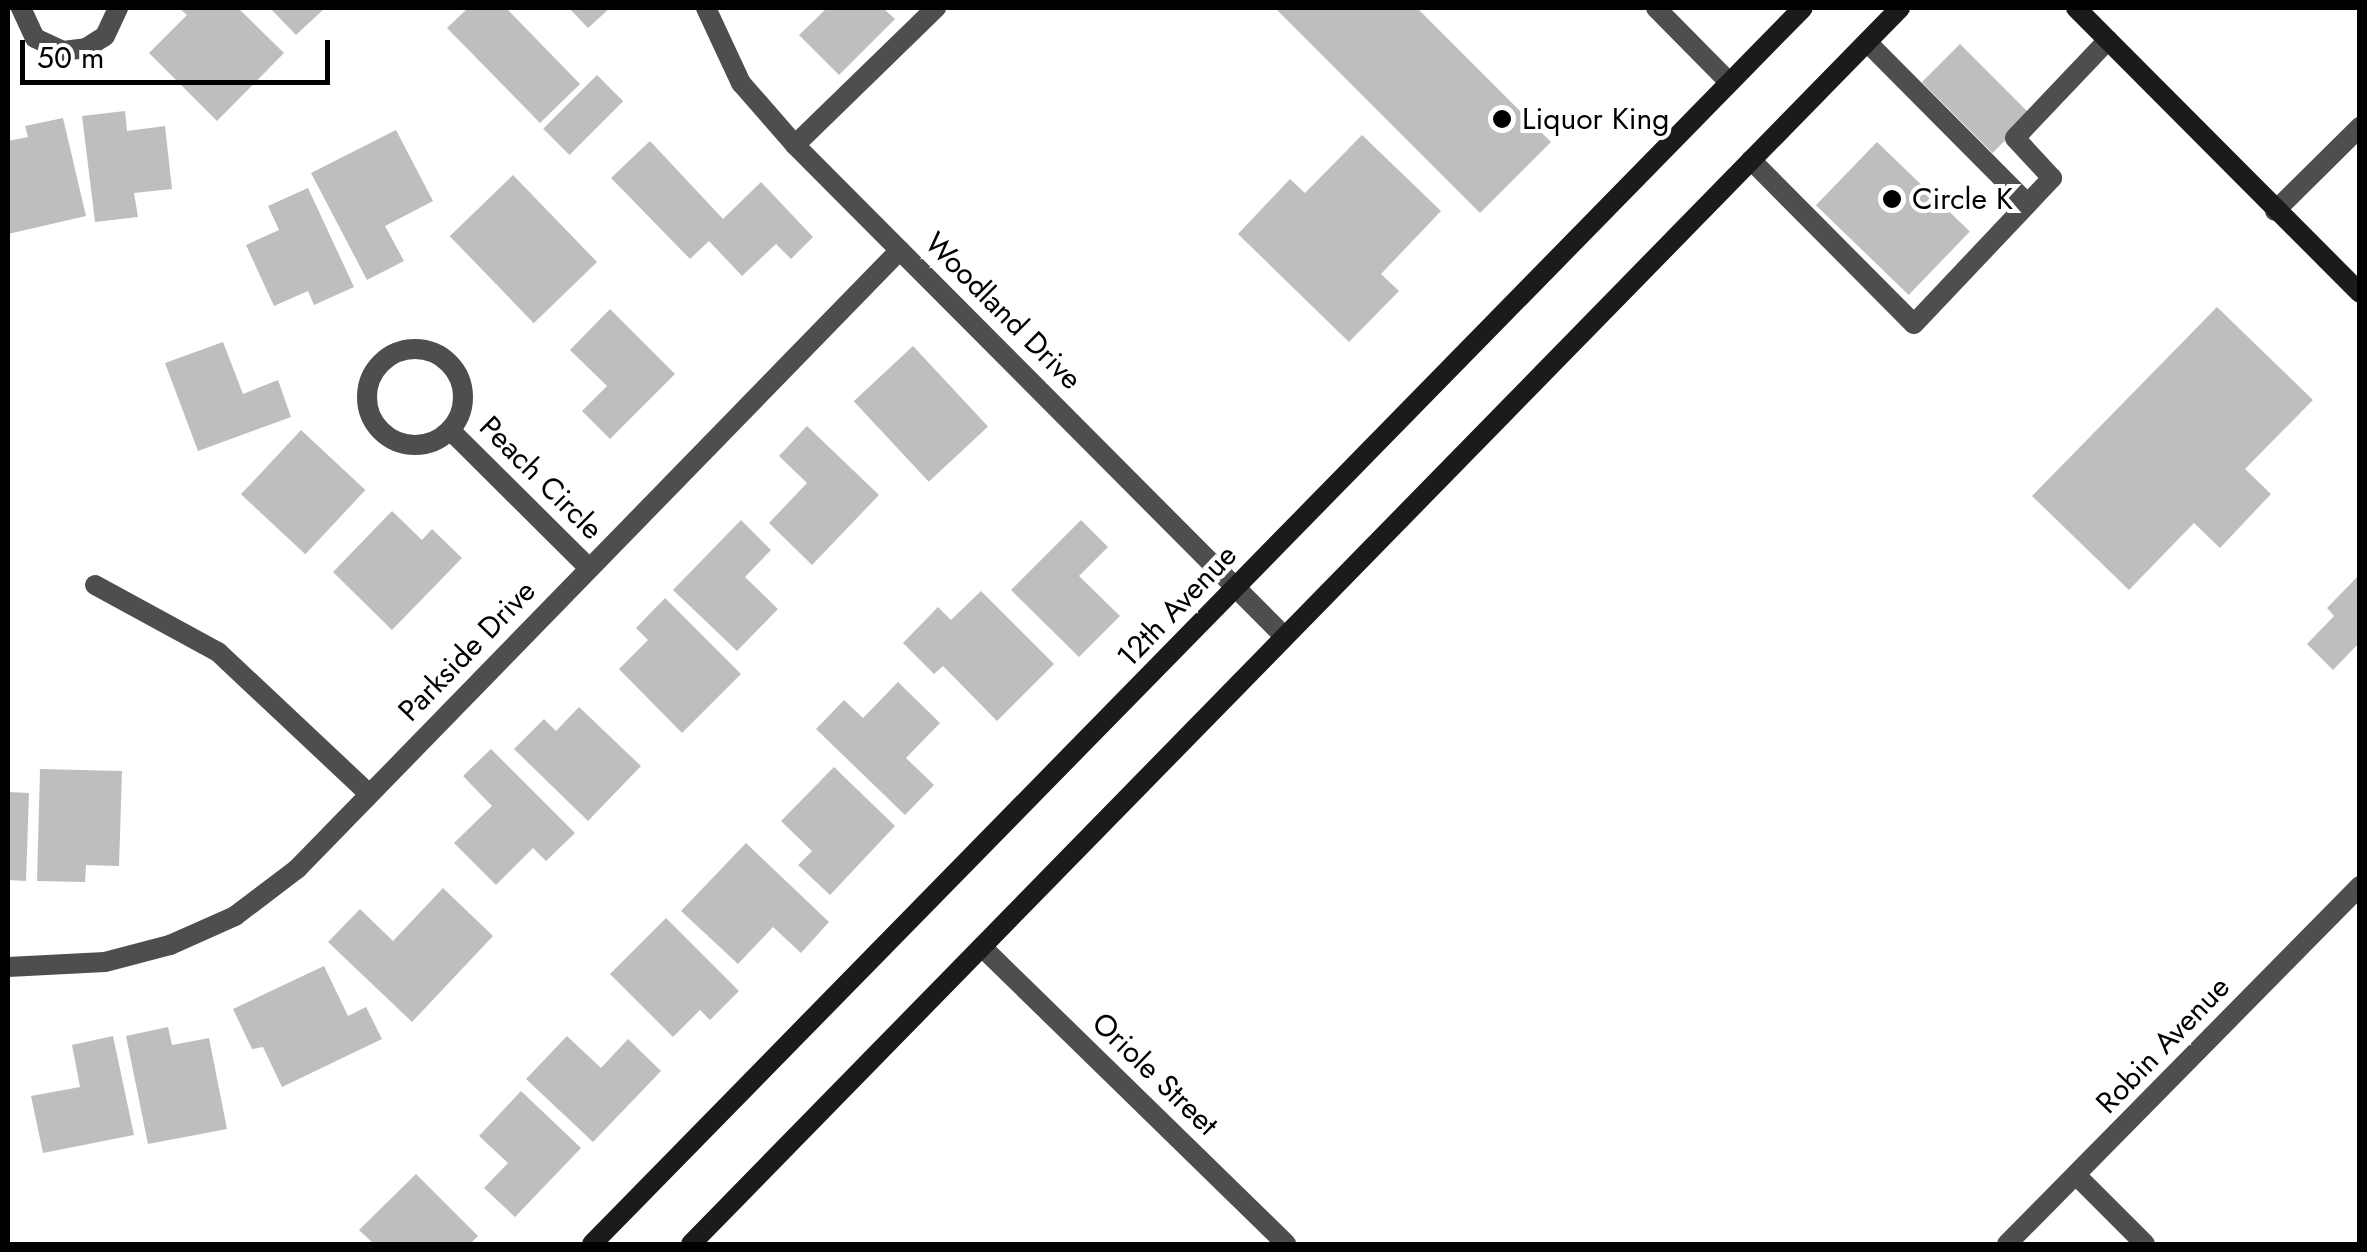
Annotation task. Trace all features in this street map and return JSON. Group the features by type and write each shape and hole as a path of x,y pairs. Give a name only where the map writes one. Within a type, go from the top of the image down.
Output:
{"street":[{"path":"20,8 35,38 63,51 86,48 105,36 118,8"},
{"name":"Woodland Drive","path":"706,8 741,83 795,146 1284,636"},
{"path":"795,146 936,8"},
{"path":"1656,8 1729,82"},
{"name":"12th Avenue","path":"592,1244 1803,8"},
{"path":"691,1244 1900,8"},
{"path":"2076,8 2360,293"},
{"path":"1751,160 1914,324 2052,178 2015,138 2108,40"},
{"path":"1867,42 2028,204"},
{"path":"2276,211 2360,127"},
{"name":"Parkside Drive","path":"8,967 105,962 170,946 235,916 297,869 900,250"},
{"name":"Peach Circle","path":"414,349 444,359 462,385 459,416 450,430 424,445 392,440 380,430 371,418 368,387 384,360 414,349"},
{"name":"Peach Circle","path":"450,430 590,568"},
{"path":"95,586 218,652 369,794"},
{"name":"Robin Avenue","path":"2007,1244 2360,886"},
{"name":"Oriole Street","path":"982,948 1286,1244"},
{"path":"2078,1176 2145,1244"}],"building":[{"path":"179,8 238,8 284,53 217,121 149,53 187,15"},
{"path":"270,8 325,8 296,35"},
{"path":"468,8 506,8 580,84 540,123 447,28"},
{"path":"569,8 610,8 588,28"},
{"path":"827,8 883,8 895,19 839,75 799,35"},
{"path":"1275,8 1417,8 1551,142 1480,213"},
{"path":"1960,44 2031,115 1993,153 1922,82"},
{"path":"597,75 623,101 569,155 543,129"},
{"path":"125,111 127,131 165,126 172,189 134,193 138,217 95,222 82,116"},
{"path":"63,118 86,216 8,234 8,141 28,137 25,126"},
{"path":"396,130 433,201 385,226 404,261 367,280 311,173"},
{"path":"1362,135 1441,211 1381,274 1399,291 1349,342 1238,234 1290,179 1305,193"},
{"path":"650,141 723,219 761,182 813,237 791,259 776,244 742,276 709,241 690,259 611,178"},
{"path":"1877,142 1970,232 1909,295 1816,205"},
{"path":"513,175 597,262 534,323 450,236"},
{"path":"308,188 354,287 314,305 308,291 274,306 246,245 279,230 268,206"},
{"path":"2217,307 2313,400 2245,469 2271,494 2220,548 2194,523 2129,590 2032,496"},
{"path":"610,309 675,374 610,439 582,411 607,386 570,350"},
{"path":"223,342 243,394 278,380 291,417 198,451 165,363"},
{"path":"913,346 988,426 929,482 854,401"},
{"path":"807,426 879,495 812,565 769,523 807,483 779,456"},
{"path":"301,430 365,490 305,554 241,494"},
{"path":"392,511 422,540 432,529 462,558 392,630 333,572"},
{"path":"741,520 771,550 745,577 778,609 737,651 673,590"},
{"path":"1081,520 1108,547 1079,576 1120,616 1079,657 1011,590"},
{"path":"2360,574 2360,642 2333,670 2307,644 2334,616 2327,608"},
{"path":"981,591 1054,664 997,721 943,666 934,674 903,643 938,607 951,620"},
{"path":"665,598 741,674 682,733 619,669 648,640 636,628"},
{"path":"898,682 940,723 906,758 934,785 905,815 816,729 844,700 863,718"},
{"path":"579,707 641,766 588,821 514,749 544,719 556,731"},
{"path":"491,749 575,833 546,861 533,848 496,885 454,843 492,806 463,776"},
{"path":"834,767 895,826 830,895 798,865 812,851 781,821"},
{"path":"40,769 122,771 119,866 86,865 85,882 37,881"},
{"path":"8,792 29,793 26,881 8,880"},
{"path":"746,843 829,922 801,953 773,927 738,964 681,911"},
{"path":"443,888 493,936 412,1022 328,942 360,909 393,941"},
{"path":"666,918 739,991 710,1020 700,1010 673,1037 610,974"},
{"path":"324,966 348,1016 366,1007 382,1039 282,1087 263,1047 252,1049 233,1009"},
{"path":"168,1027 172,1045 209,1038 227,1129 148,1144 126,1036"},
{"path":"113,1036 134,1135 43,1153 31,1096 80,1087 72,1045"},
{"path":"567,1036 601,1068 628,1039 661,1071 593,1142 526,1079"},
{"path":"521,1091 581,1148 515,1217 484,1188 508,1163 479,1136"},
{"path":"416,1174 478,1236 470,1244 374,1244 359,1230"}],"place":[{"name":"Liquor King","path":"1502,119"},
{"name":"Circle K","path":"1892,199"}]}
